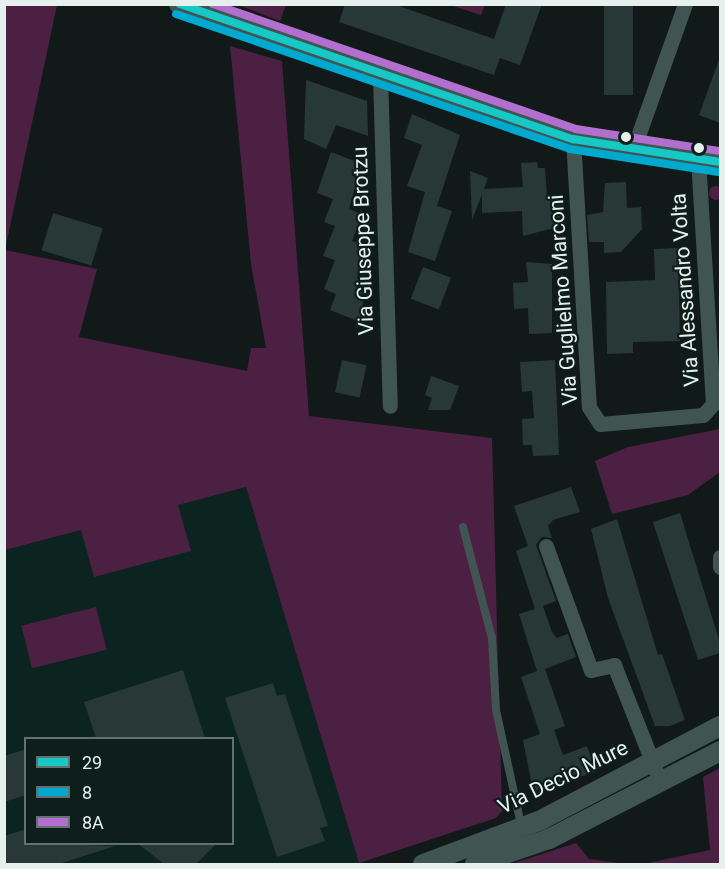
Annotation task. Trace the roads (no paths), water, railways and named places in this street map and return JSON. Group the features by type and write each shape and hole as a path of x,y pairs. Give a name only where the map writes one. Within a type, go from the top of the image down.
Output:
{"street":[{"path":"179,4 380,75 573,139 720,162"},
{"path":"633,150 685,4"},
{"name":"Via Giuseppe Brotzu","path":"380,75 390,406"},
{"name":"Via Guglielmo Marconi","path":"573,139 594,418 600,424 703,415"},
{"name":"Via Alessandro Volta","path":"698,159 713,404 703,415"},
{"path":"546,546 591,670 614,665 660,782"},
{"path":"720,557 720,567"},
{"name":"Via Decio Mure","path":"423,864 521,827 720,726"},
{"path":"475,864 549,839 720,751"}],"lane":[{"path":"463,527 492,638 496,710 521,827"}]}
